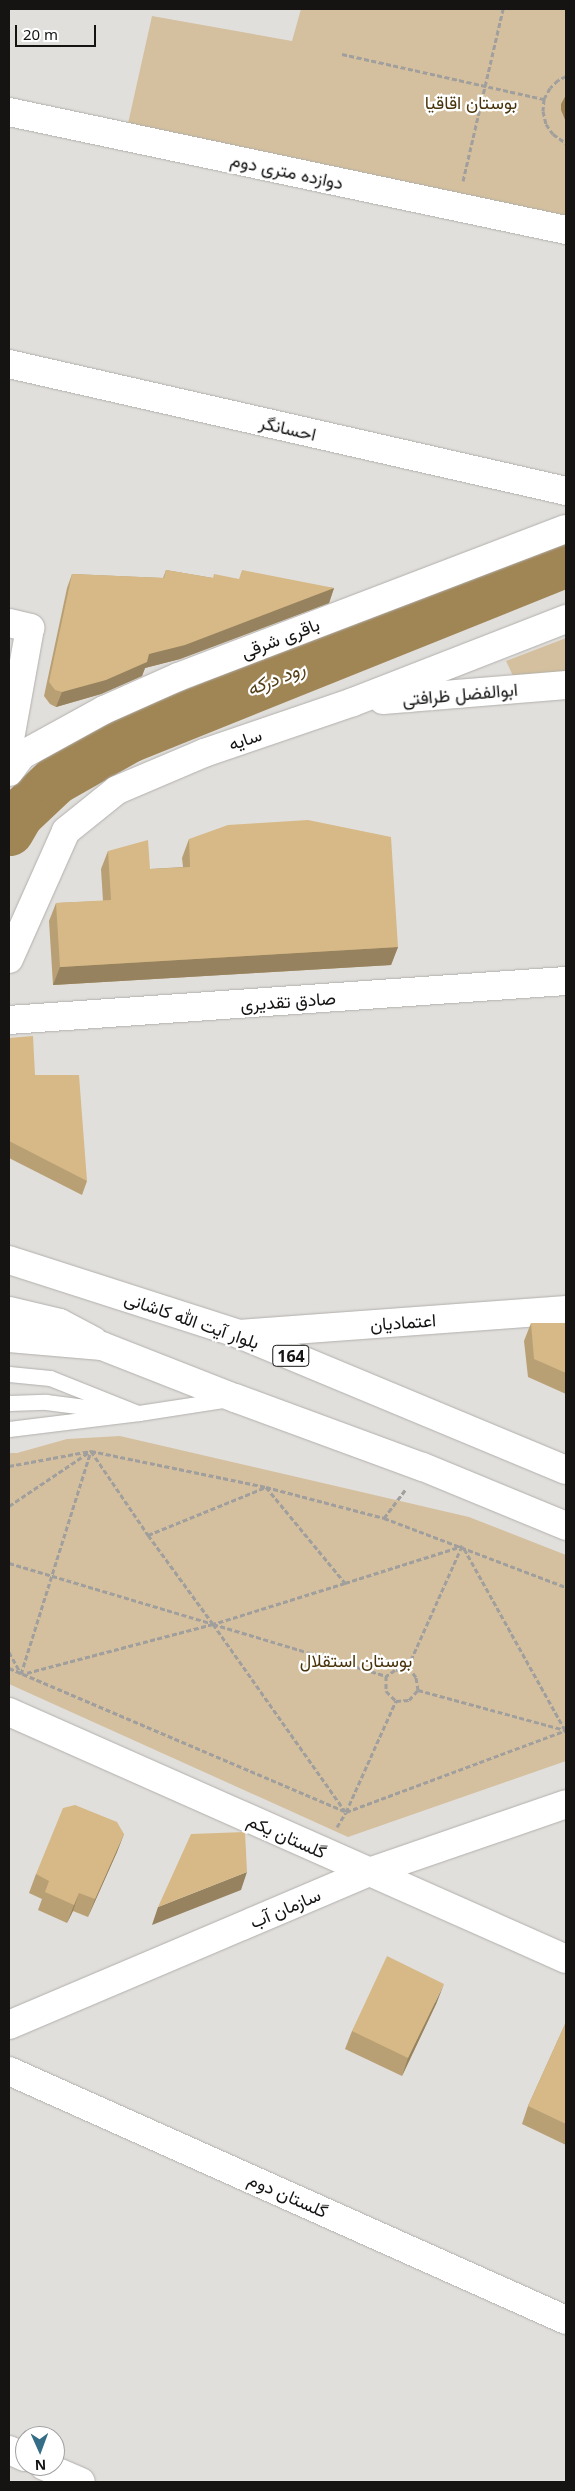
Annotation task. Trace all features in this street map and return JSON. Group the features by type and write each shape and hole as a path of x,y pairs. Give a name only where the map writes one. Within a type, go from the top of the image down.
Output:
{"street":[{"name":"دوازده متری دوم","path":"9,112 566,230"},
{"name":"احسانگر","path":"9,364 566,491"},
{"name":"باقری شرقی","path":"9,772 22,755 104,710 178,677 566,529"},
{"name":"سایه","path":"9,959 66,832 117,790 204,753 353,702 566,619"},
{"path":"9,623 30,628 9,745"},
{"name":"ابوالفضل ظرافتی","path":"353,702 566,685"},
{"name":"صادق تقدیری","path":"9,1020 566,980"},
{"name":"بلوار آیت الله کاشانی","path":"9,1260 239,1334 566,1470"},
{"name":"اعتمادیان","path":"239,1334 566,1310"},
{"path":"9,1311 60,1323 102,1346 235,1398 423,1467 566,1526"},
{"path":"9,1338 102,1346"},
{"name":"گلستان یکم","path":"9,1712 566,1959"},
{"name":"سازمان آب","path":"9,2025 370,1872 566,1804"},
{"name":"گلستان دوم","path":"9,2071 566,2320"},
{"path":"65,2475 81,2482"}],"lane":[{"path":"9,1374 50,1378 139,1413"},
{"path":"9,1380 50,1378"},
{"path":"9,1429 139,1413 235,1398"},
{"path":"9,1403 46,1402 139,1413"}],"path":[{"path":"457,207 503,9"},
{"path":"342,54 544,99"},
{"path":"566,76 558,80 544,99 543,112 546,124 553,134 566,143"},
{"path":"9,1466 91,1451 266,1488 384,1518 566,1587"},
{"path":"9,1506 91,1451"},
{"path":"91,1451 148,1535 346,1812"},
{"path":"21,1674 91,1451"},
{"path":"148,1535 266,1488"},
{"path":"266,1488 345,1583"},
{"path":"21,1674 213,1624 462,1546"},
{"path":"408,1667 462,1546"},
{"path":"462,1546 566,1731"},
{"path":"9,1563 51,1574 386,1676"},
{"path":"9,1652 21,1674"},
{"path":"386,1676 395,1670 408,1667"},
{"path":"408,1667 416,1678 418,1690"},
{"path":"9,1668 346,1812 566,1731"},
{"path":"386,1676 386,1691 396,1701 409,1700 418,1690"},
{"path":"418,1690 566,1731"},
{"path":"322,1851 346,1812 396,1701"}],"green space":[{"name":"بوستان اقاقیا","path":"301,9 566,9 566,217 127,128 152,16 292,41"},
{"path":"566,638 566,673 514,678 506,661"},
{"name":"بوستان استقلال","path":"120,1436 469,1517 566,1555 566,1761 348,1837 9,1684 9,1453 17,1453 67,1439"}],"shaded area":[{"path":"566,95 566,122 561,110 561,104"}],"building":[{"path":"166,570 213,578 214,574 239,579 242,570 334,588 185,645 149,654 147,662 106,680 62,692 55,690 49,682 72,574 164,578"},
{"path":"308,820 391,837 398,947 60,967 56,903 111,900 108,851 148,840 150,869 190,867 189,839 228,825"},
{"path":"33,1036 35,1075 79,1075 87,1181 9,1141 9,1038"},
{"path":"531,1323 566,1323 566,1373 534,1359"},
{"path":"75,1805 117,1822 124,1834 95,1899 79,1893 74,1905 45,1892 49,1881 36,1874 63,1808"},
{"path":"245,1832 247,1872 158,1907 191,1834"},
{"path":"387,1956 444,1984 408,2058 352,2031"},
{"path":"566,2022 566,2124 528,2106"}],"waterway":[{"name":"رود درکه","path":"9,831 19,814 55,780 129,738 566,562"}]}
